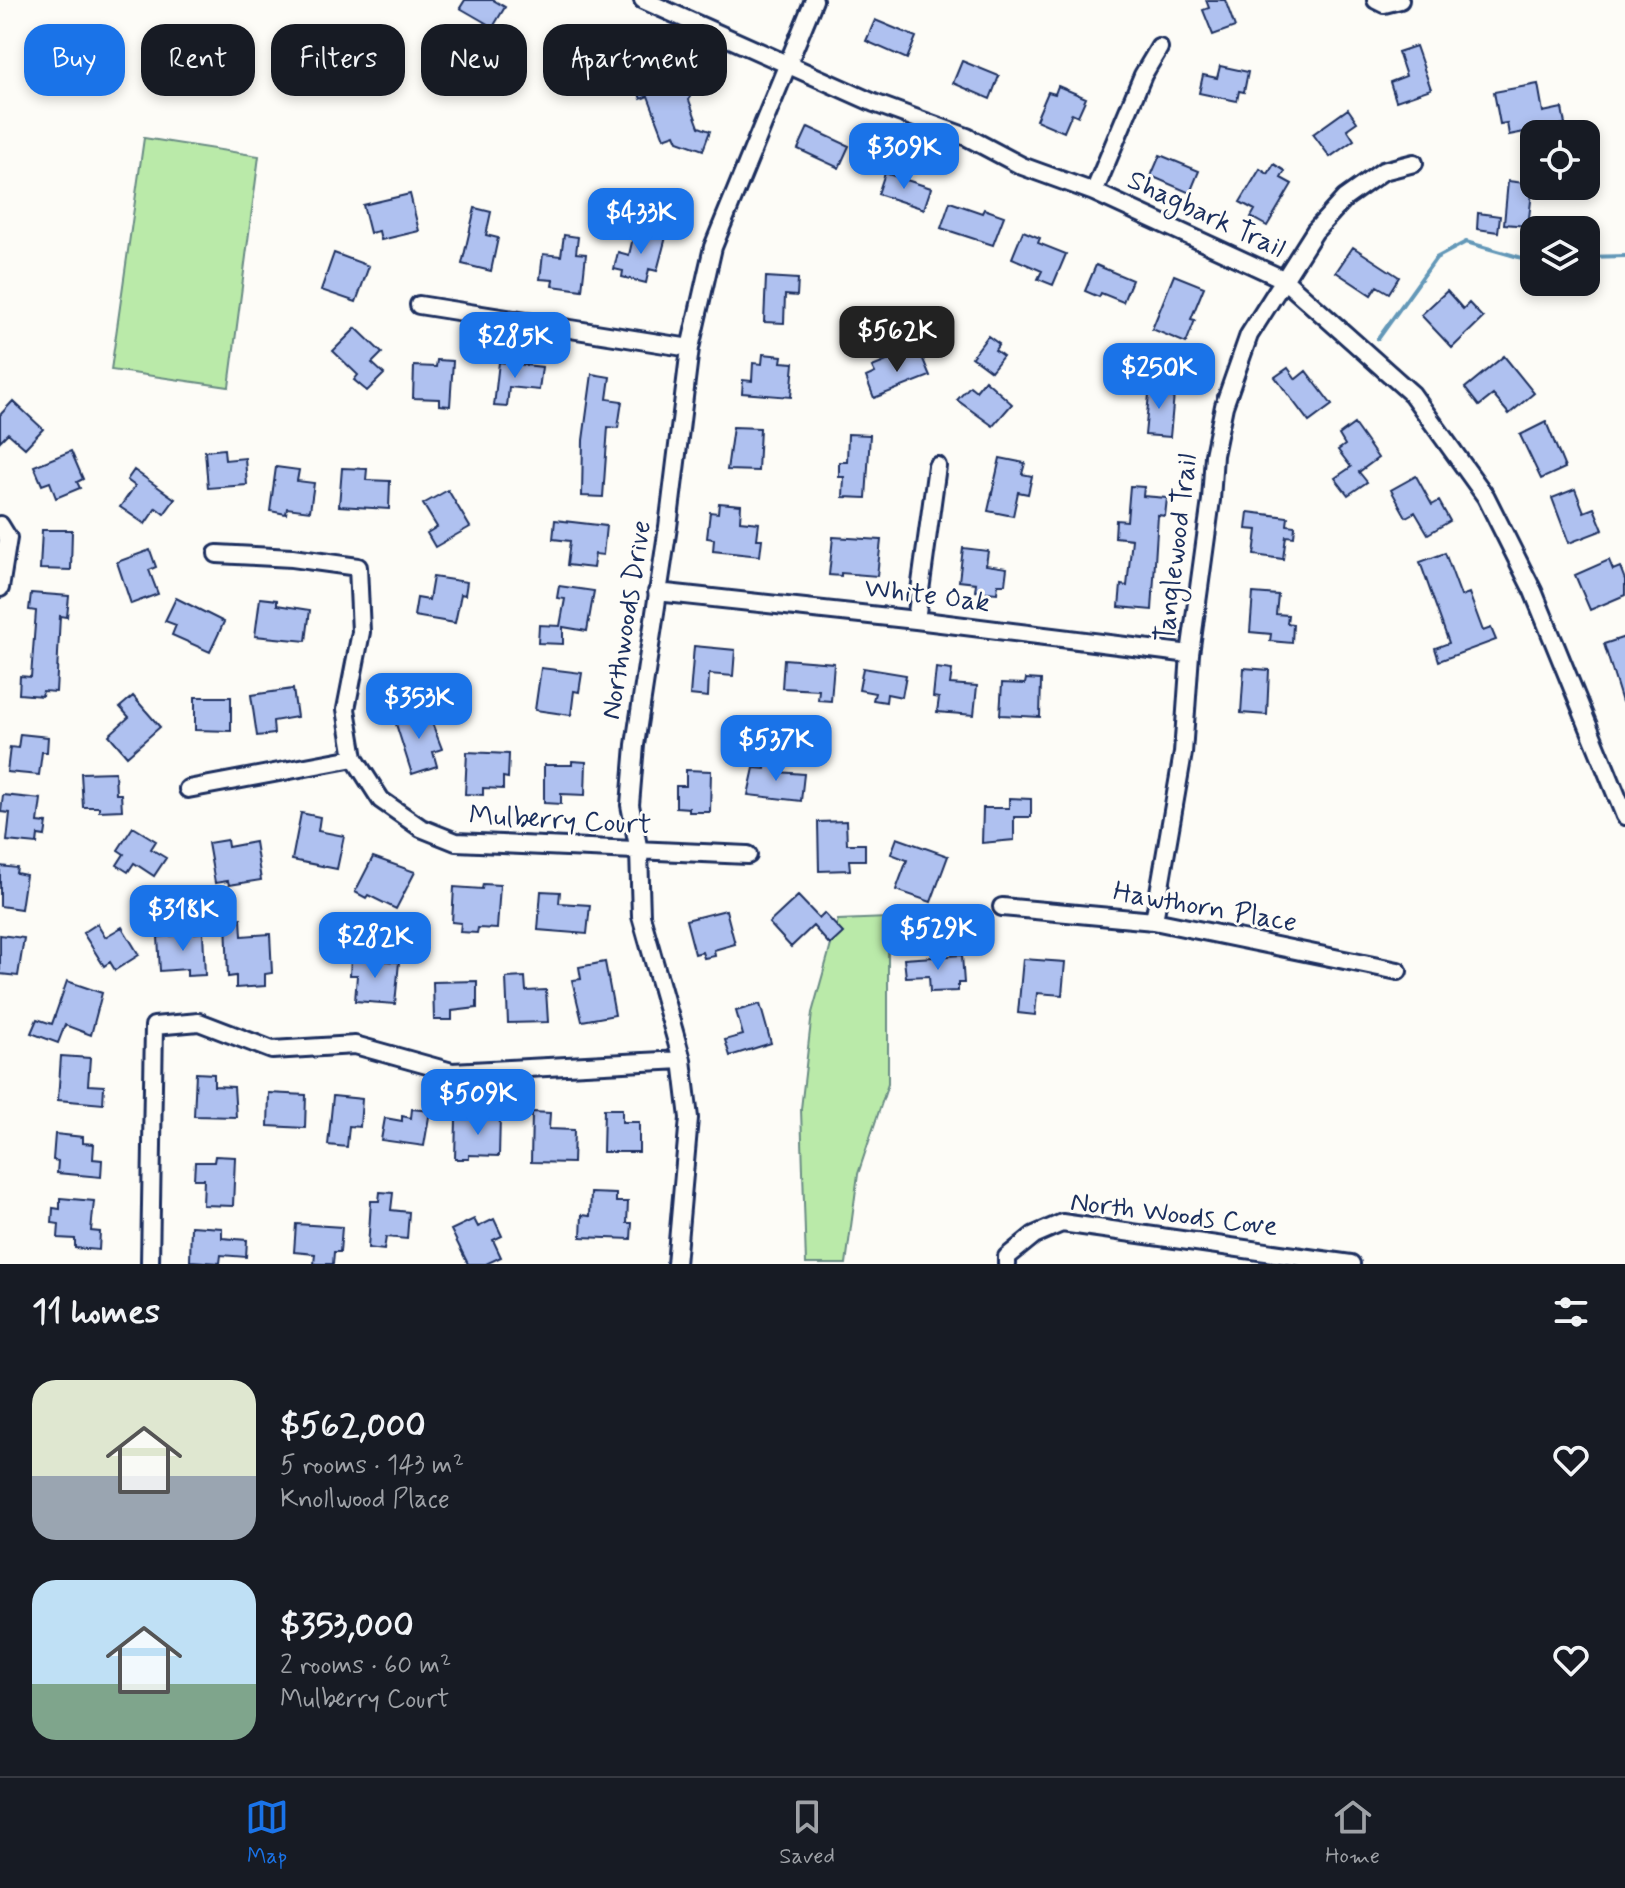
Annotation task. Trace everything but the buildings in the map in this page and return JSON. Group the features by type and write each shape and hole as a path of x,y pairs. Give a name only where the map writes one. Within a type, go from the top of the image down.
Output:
{"street":[{"name":"Shagbark Trail","path":"643,0 874,103 967,137 1022,166 1094,192 1283,279 1412,394 1486,497 1533,591 1625,816"},
{"name":"Northwoods Drive","path":"676,1264 689,1118 682,1060 641,916 639,851 630,805 635,745 668,527 690,348 713,247 814,0"},
{"path":"1376,0 1384,4 1400,0"},
{"path":"1094,192 1143,75 1159,48"},
{"name":"Tanglewood Trail","path":"1154,921 1183,753 1190,654 1211,500 1214,455 1224,406 1249,335 1315,231 1345,198 1383,171 1414,163"},
{"path":"419,305 690,348"},
{"path":"916,620 937,466"},
{"path":"0,525 8,538 0,588"},
{"name":"Mulberry Court","path":"217,554 292,558 358,567 361,632 346,709 354,758 381,800 421,828 456,842 748,855"},
{"name":"White Oak","path":"657,592 1190,654"},
{"path":"188,789 354,758"},
{"name":"Hawthorn Place","path":"1002,907 1154,921 1398,971"},
{"path":"150,1264 154,1026 199,1022 272,1050 355,1045 452,1072 682,1060"},
{"name":"North Woods Cove","path":"1007,1264 1007,1257 1034,1235 1062,1223 1351,1264"}],"green space":[{"path":"144,138 259,156 229,387 111,370"},
{"path":"888,918 888,1084 858,1174 846,1264 806,1264 801,1109 812,1013 838,920"}],"waterway":[{"path":"1378,339 1436,258 1466,242 1520,257"},
{"path":"1600,257 1625,256"}]}
